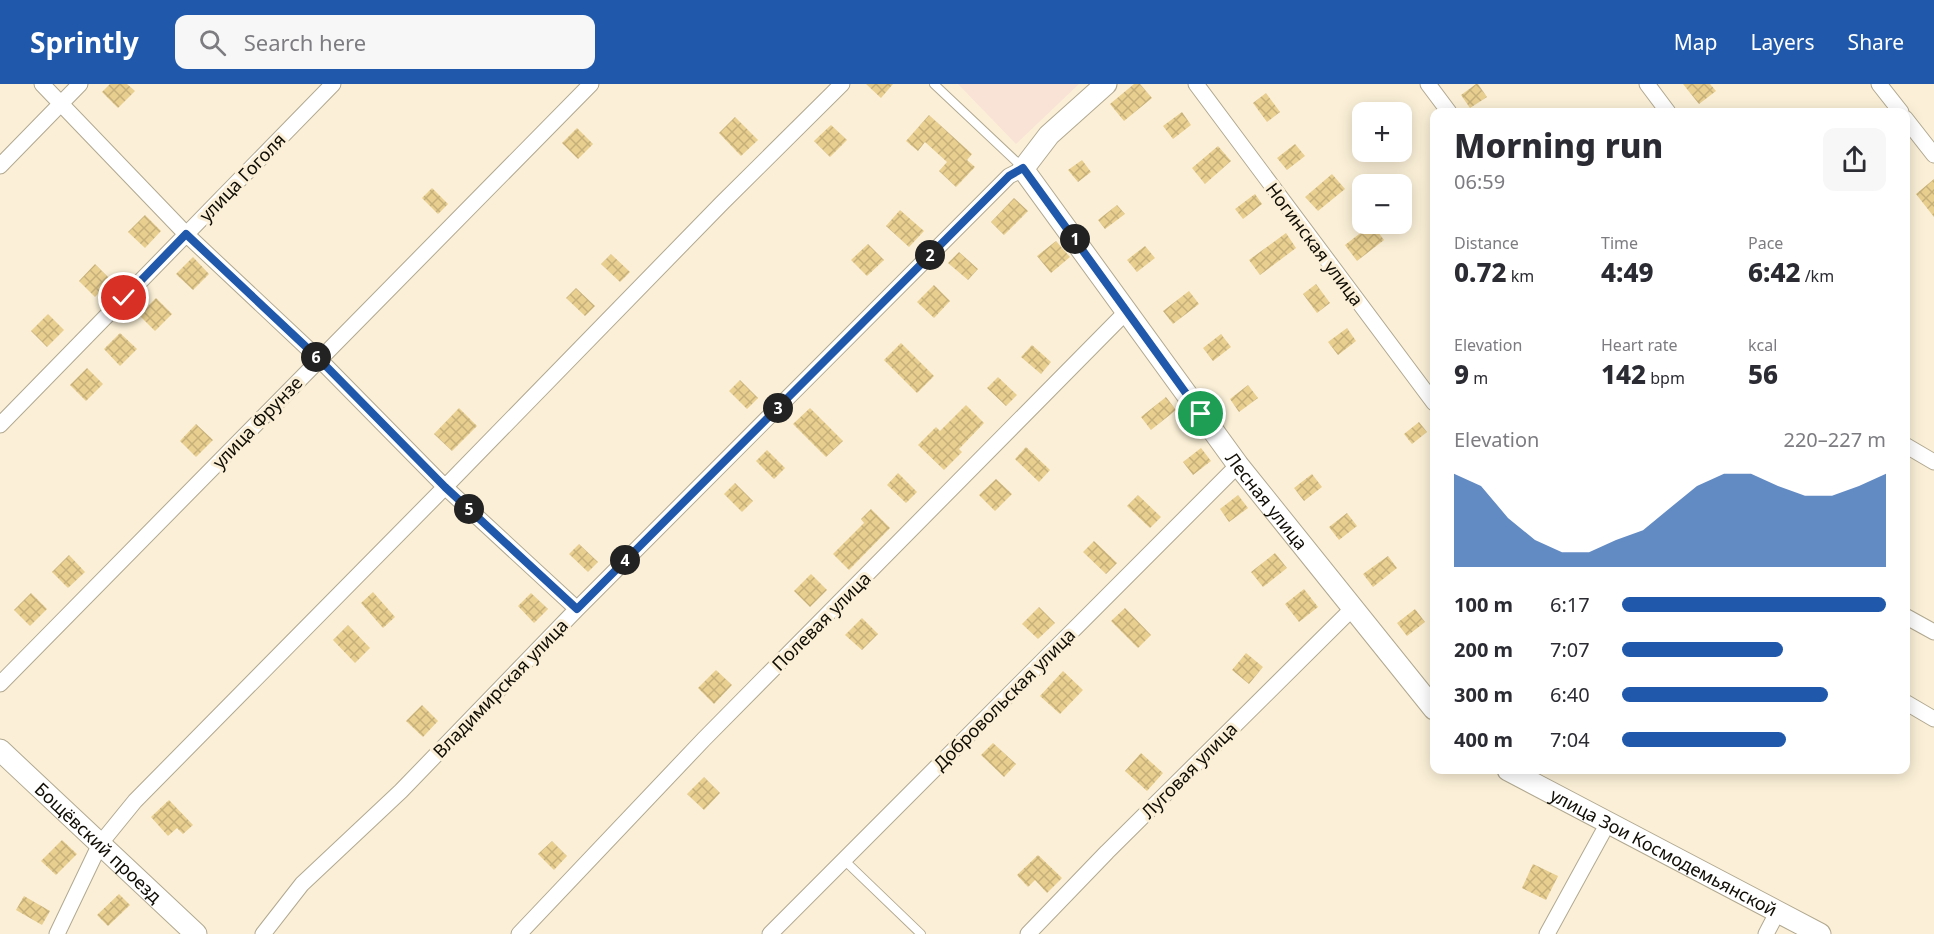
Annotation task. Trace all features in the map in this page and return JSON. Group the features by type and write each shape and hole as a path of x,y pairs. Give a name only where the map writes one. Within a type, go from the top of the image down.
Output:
{"street":[{"path":"42,84 186,234 319,359 445,487 577,609"},
{"path":"0,166 80,84"},
{"name":"улица Гоголя","path":"0,426 333,84"},
{"name":"улица Фрунзе","path":"0,684 591,84"},
{"path":"57,934 100,844 135,801 722,203 842,84"},
{"path":"1023,168 1049,135 1106,84"},
{"name":"Ногинская улица","path":"1197,84 1430,398"},
{"path":"1428,84 1446,108"},
{"path":"1647,84 1665,108"},
{"path":"1879,84 1898,108"},
{"path":"1910,124 1934,155"},
{"name":"Лесная улица","path":"1023,168 1238,465 1430,704"},
{"name":"Владимирская улица","path":"263,934 302,884 401,791 577,609 1000,184 1023,168"},
{"name":"Полевая улица","path":"519,934 704,739 1127,311"},
{"path":"1910,449 1934,462"},
{"name":"Добровольская улица","path":"770,934 1238,465"},
{"name":"Луговая улица","path":"1028,934 1107,852 1353,608"},
{"path":"1910,619 1934,632"},
{"path":"1910,705 1934,719"},
{"name":"Бощёвский проезд","path":"0,750 196,934"},
{"name":"улица Зои Космодемьянской","path":"1516,774 1820,934"},
{"path":"1547,934 1609,821"},
{"path":"1766,934 1778,911"}],"lane":[{"path":"934,84 1023,168"},
{"path":"843,860 921,934"}],"shaded area":[{"path":"958,84 1079,84 1016,144"}],"building":[{"path":"110,84 127,84 135,91 118,108 102,92"},
{"path":"866,84 893,84 881,98"},
{"path":"1134,84 1140,84 1152,98 1124,121 1110,104"},
{"path":"1476,84 1487,97 1470,108 1461,95"},
{"path":"1683,84 1710,84 1716,91 1699,104"},
{"path":"1266,93 1280,112 1267,122 1253,103"},
{"path":"1182,112 1191,125 1173,139 1163,126"},
{"path":"929,115 972,154 967,160 975,167 956,187 939,171 947,162 925,142 918,151 906,141"},
{"path":"735,117 758,140 741,156 719,133"},
{"path":"831,125 847,140 830,157 814,141"},
{"path":"577,128 593,144 578,159 562,143"},
{"path":"1295,144 1305,156 1287,170 1277,158"},
{"path":"1218,146 1231,161 1205,184 1192,168"},
{"path":"1082,160 1091,172 1078,182 1068,170"},
{"path":"1332,174 1345,189 1318,211 1305,197"},
{"path":"1934,179 1934,217 1916,194"},
{"path":"432,188 448,204 438,214 422,198"},
{"path":"1255,194 1262,204 1243,219 1235,209"},
{"path":"1014,198 1028,211 1004,235 991,222"},
{"path":"1117,205 1125,214 1105,229 1098,220"},
{"path":"900,210 924,231 909,247 886,226"},
{"path":"145,215 161,231 145,248 128,232"},
{"path":"1286,233 1296,248 1260,275 1249,260"},
{"path":"1359,234 1380,234 1384,240 1357,261 1345,245"},
{"path":"1056,241 1070,257 1051,273 1037,256"},
{"path":"868,244 884,260 867,276 851,260"},
{"path":"1145,246 1155,258 1137,272 1127,260"},
{"path":"959,252 978,269 968,280 948,263"},
{"path":"611,254 630,272 620,282 601,264"},
{"path":"193,257 209,274 193,290 176,274"},
{"path":"95,264 111,280 95,297 79,281"},
{"path":"1316,284 1330,303 1317,313 1303,294"},
{"path":"934,285 950,301 934,318 917,302"},
{"path":"576,288 595,306 585,316 566,298"},
{"path":"1189,291 1199,304 1173,324 1163,311"},
{"path":"156,298 172,314 155,331 139,315"},
{"path":"48,314 64,330 47,347 31,331"},
{"path":"1347,328 1356,341 1338,355 1328,342"},
{"path":"120,333 137,349 120,366 104,349"},
{"path":"1221,334 1231,347 1213,361 1203,348"},
{"path":"901,343 934,376 917,393 884,360"},
{"path":"1032,345 1051,362 1041,374 1021,357"},
{"path":"87,368 103,384 86,401 70,385"},
{"path":"998,377 1017,395 1006,406 987,388"},
{"path":"740,380 758,398 747,409 729,391"},
{"path":"1248,385 1258,398 1239,412 1230,399"},
{"path":"1166,397 1176,410 1151,430 1141,417"},
{"path":"966,405 984,423 959,449 962,452 944,470 918,445 936,427 940,431"},
{"path":"459,408 477,426 452,451 434,434"},
{"path":"810,408 843,441 826,457 793,424"},
{"path":"1419,422 1427,432 1412,444 1404,434"},
{"path":"196,424 213,440 196,457 180,441"},
{"path":"1026,447 1050,470 1039,482 1015,459"},
{"path":"1201,448 1211,461 1193,475 1183,462"},
{"path":"767,450 785,468 774,479 756,461"},
{"path":"898,473 917,492 906,503 887,485"},
{"path":"1312,474 1322,487 1304,501 1294,488"},
{"path":"996,479 1012,494 995,511 979,495"},
{"path":"735,483 753,501 742,512 724,494"},
{"path":"1138,495 1161,517 1150,528 1127,506"},
{"path":"1238,495 1248,508 1229,522 1220,509"},
{"path":"871,509 890,528 849,570 833,554 864,523 861,519"},
{"path":"1347,513 1357,526 1339,540 1329,527"},
{"path":"1094,541 1117,563 1106,574 1083,552"},
{"path":"579,544 598,562 588,572 569,554"},
{"path":"1275,553 1287,568 1263,587 1251,572"},
{"path":"69,555 85,572 68,588 52,572"},
{"path":"1388,556 1397,568 1373,587 1363,574"},
{"path":"811,574 827,590 810,607 794,591"},
{"path":"1304,589 1318,607 1299,622 1285,604"},
{"path":"373,592 395,617 383,628 361,603"},
{"path":"31,593 47,609 30,626 14,610"},
{"path":"531,593 548,609 534,623 518,606"},
{"path":"1039,607 1055,623 1038,639 1022,624"},
{"path":"1125,608 1151,635 1138,648 1111,621"},
{"path":"1415,609 1425,622 1407,636 1397,623"},
{"path":"862,618 878,634 862,650 845,635"},
{"path":"348,625 370,648 355,663 333,640"},
{"path":"1246,653 1263,667 1249,684 1232,670"},
{"path":"716,670 732,685 714,704 698,688"},
{"path":"1063,671 1083,690 1060,714 1040,696"},
{"path":"422,705 438,721 423,737 406,721"},
{"path":"993,743 1016,764 1004,777 981,755"},
{"path":"1141,753 1163,773 1147,791 1125,771"},
{"path":"704,777 720,793 704,810 687,794"},
{"path":"169,800 193,825 183,834 177,828 168,836 151,817"},
{"path":"62,840 77,854 56,875 41,861"},
{"path":"552,841 567,856 554,870 538,854"},
{"path":"1038,855 1062,878 1047,893 1035,880 1028,887 1017,875"},
{"path":"1533,864 1558,876 1546,900 1522,888"},
{"path":"119,894 130,905 108,926 97,915"},
{"path":"24,896 50,911 42,925 16,910"}],"route":[{"path":"124,298 186,234 319,359 445,487 577,609 1009,176 1023,168 1201,414"}]}
